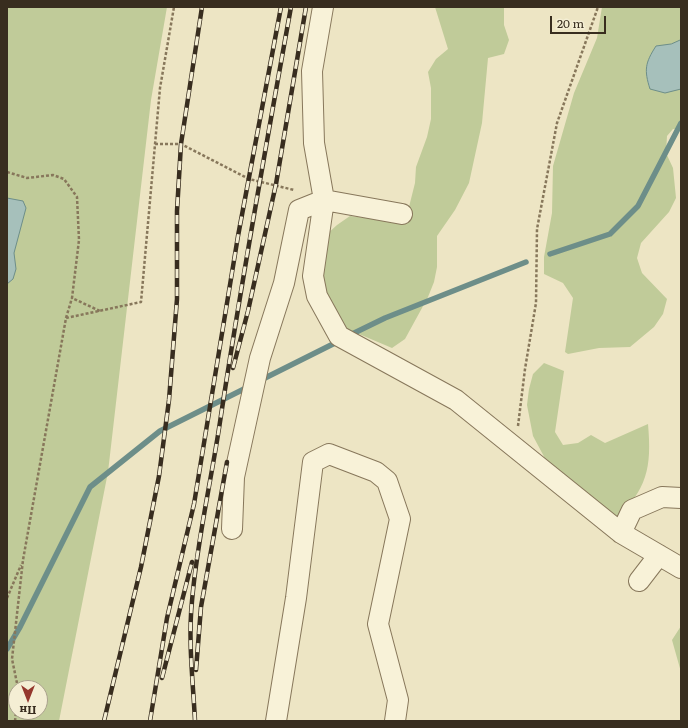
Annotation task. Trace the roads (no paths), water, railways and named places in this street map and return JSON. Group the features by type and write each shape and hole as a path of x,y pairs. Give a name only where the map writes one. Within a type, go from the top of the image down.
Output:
{"lane":[{"path":"322,7 312,71 314,143 324,200 313,276 317,296 339,336 456,400 621,533 681,568"},
{"path":"232,529 234,477 260,358 284,282 299,210 324,200 402,214"},
{"path":"276,721 296,598 313,462 329,454 376,472 386,481 400,519 378,624 398,700 395,721"},
{"path":"621,533 632,510 662,497 681,498"},
{"path":"639,581 660,555"}],"water":[{"path":"681,40 681,89 665,93 650,89 646,72 648,62 656,46 671,44"},
{"path":"7,198 23,201 26,208 14,253 16,269 13,279 7,284"}],"waterway":[{"path":"550,254 610,234 638,206 681,123"},
{"path":"348,336 385,318 526,262"},
{"path":"259,381 339,341"},
{"path":"7,649 20,627 90,487 160,431 250,386"}],"railway":[{"path":"104,721 141,567 159,476 169,400 177,299 177,211 181,144 202,7"},
{"path":"150,721 167,618 194,504 238,236 281,7"},
{"path":"195,721 190,631 197,556 245,266 291,7"},
{"path":"233,368 248,311 276,184 306,7"},
{"path":"196,670 201,607 227,462"},
{"path":"162,678 192,562"}]}
